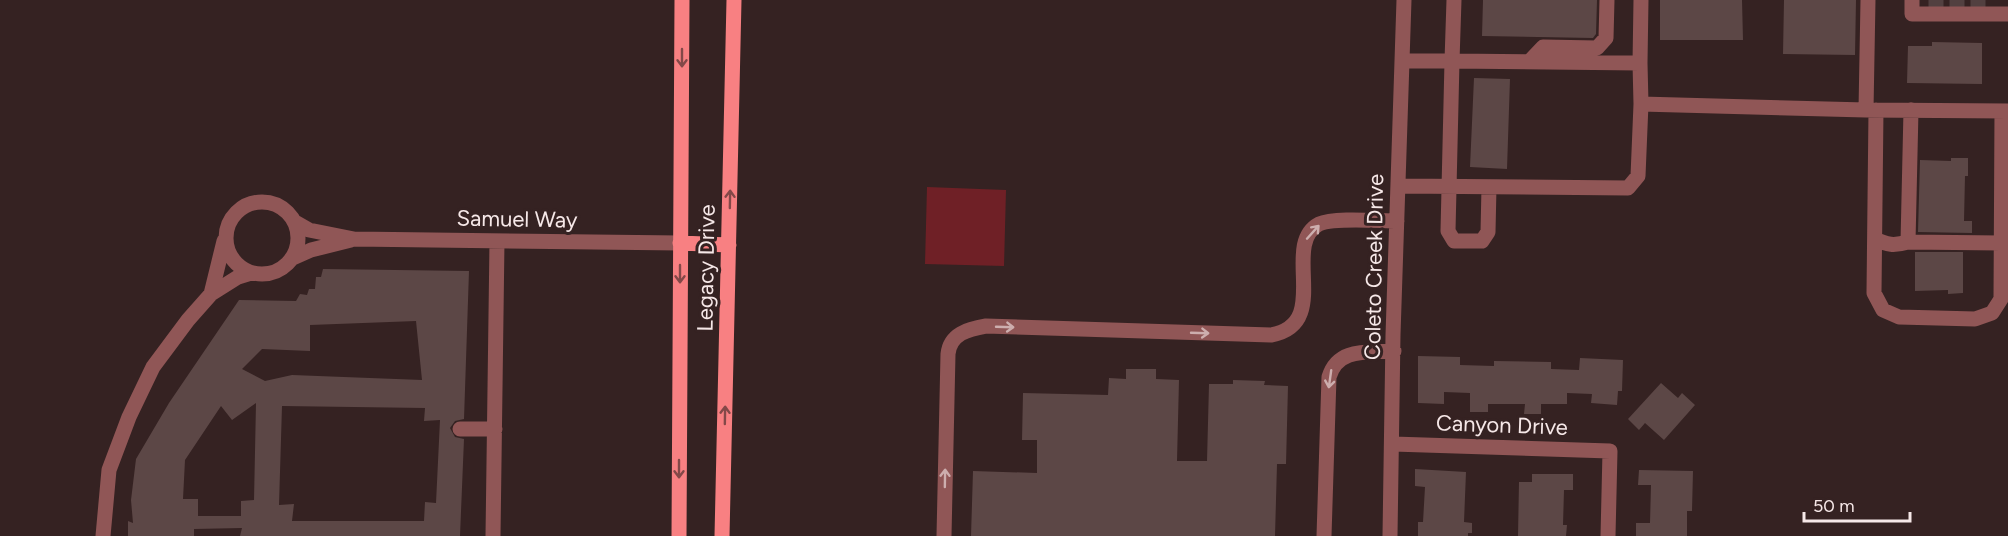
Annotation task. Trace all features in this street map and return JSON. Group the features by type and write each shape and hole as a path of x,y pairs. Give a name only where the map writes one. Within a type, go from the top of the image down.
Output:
{"main road":[{"name":"Legacy Drive","path":"679,536 682,0"},
{"name":"Legacy Drive","path":"722,536 734,0"},
{"path":"680,243 729,244"}],"street":[{"name":"Coleto Creek Drive","path":"1390,536 1404,0"},
{"path":"1454,0 1448,231 1454,241 1482,241 1488,232 1489,187"},
{"path":"1529,62 1543,47 1598,48 1606,38 1607,0"},
{"path":"1398,186 1628,188 1638,176 1641,0"},
{"path":"1641,104 1871,110 2005,111 2001,299 1992,313 1975,319 1899,317 1883,310 1874,293 1875,239 1871,110 1868,0"},
{"path":"1912,0 1912,14 1936,11 2008,14"},
{"path":"1402,61 1640,63"},
{"path":"1908,242 1911,110"},
{"path":"211,294 221,261 225,236 228,225 234,214 244,207 255,202 267,202 279,206 295,222 299,235 298,247 293,258 285,267 274,273 262,275 240,268 232,259 225,236"},
{"path":"944,536 948,354 949,347 960,333 986,326 1270,335 1283,333 1294,325 1301,314 1304,248 1306,238 1311,231 1318,225 1330,221 1397,221"},
{"name":"Samuel Way","path":"295,222 309,230 354,239 680,243"},
{"name":"Samuel Way","path":"293,258 311,250 354,239"},
{"path":"1875,239 1888,245 1908,242 2001,243"},
{"path":"493,536 496,241"},
{"path":"103,536 110,470 129,417 153,367 188,320 211,294 251,273"},
{"path":"1324,536 1329,377 1332,365 1340,358 1354,353 1394,351"},
{"path":"460,429 495,429"},
{"name":"Canyon Drive","path":"1393,444 1610,451 1608,536"}],"shaded area":[{"path":"927,187 1006,190 1004,266 925,264"}],"building":[{"path":"1483,0 1597,0 1596,34 1593,38 1482,36"},
{"path":"1660,0 1742,0 1743,40 1660,40"},
{"path":"1784,0 1856,0 1855,55 1783,54"},
{"path":"1932,42 1982,43 1982,84 1907,83 1908,46 1932,46"},
{"path":"1474,78 1510,79 1507,169 1470,167"},
{"path":"1951,158 1968,158 1968,176 1965,176 1964,221 1972,221 1972,233 1918,232 1920,160 1951,161"},
{"path":"1915,252 1963,252 1963,293 1948,294 1948,290 1915,291"},
{"path":"323,269 469,271 464,419 455,421 450,428 455,437 464,439 460,536 240,536 242,528 194,529 194,536 128,536 128,521 133,523 131,500 136,459 169,403 239,300 296,301 300,294 307,295 309,289 315,289 316,277 321,277","holes":["416,321 422,380 292,375 265,381 242,369 262,349 310,351 310,325","256,403 254,500 241,501 241,516 198,516 198,499 183,499 185,460 221,406 232,420","282,406 425,408 424,421 440,420 436,503 425,502 424,521 292,521 294,504 279,505"]},
{"path":"1418,356 1460,357 1460,365 1494,366 1494,361 1551,362 1551,369 1579,370 1580,358 1623,360 1622,391 1618,391 1617,405 1591,403 1592,394 1567,393 1567,404 1541,404 1541,414 1524,414 1525,404 1488,404 1488,412 1470,412 1470,393 1444,392 1444,404 1418,403"},
{"path":"1126,369 1156,369 1156,379 1179,380 1177,461 1207,461 1209,384 1233,384 1233,380 1265,381 1264,385 1288,386 1286,464 1277,464 1275,536 971,536 973,471 1037,473 1037,440 1022,440 1023,393 1108,395 1109,378 1126,379"},
{"path":"1661,383 1678,398 1682,393 1695,405 1664,440 1645,423 1639,430 1628,419"},
{"path":"1415,469 1466,472 1464,522 1472,523 1472,533 1468,533 1468,536 1418,536 1418,522 1423,522 1425,487 1415,486"},
{"path":"1639,470 1693,471 1692,511 1687,511 1687,536 1636,536 1636,523 1650,523 1651,485 1638,485"},
{"path":"1532,474 1573,474 1573,490 1564,490 1563,525 1567,525 1566,536 1518,536 1519,482 1532,482"}],"tunnel":[{"path":"1936,0 1936,9"},
{"path":"1957,0 1957,10"},
{"path":"1978,0 1978,10"}]}
